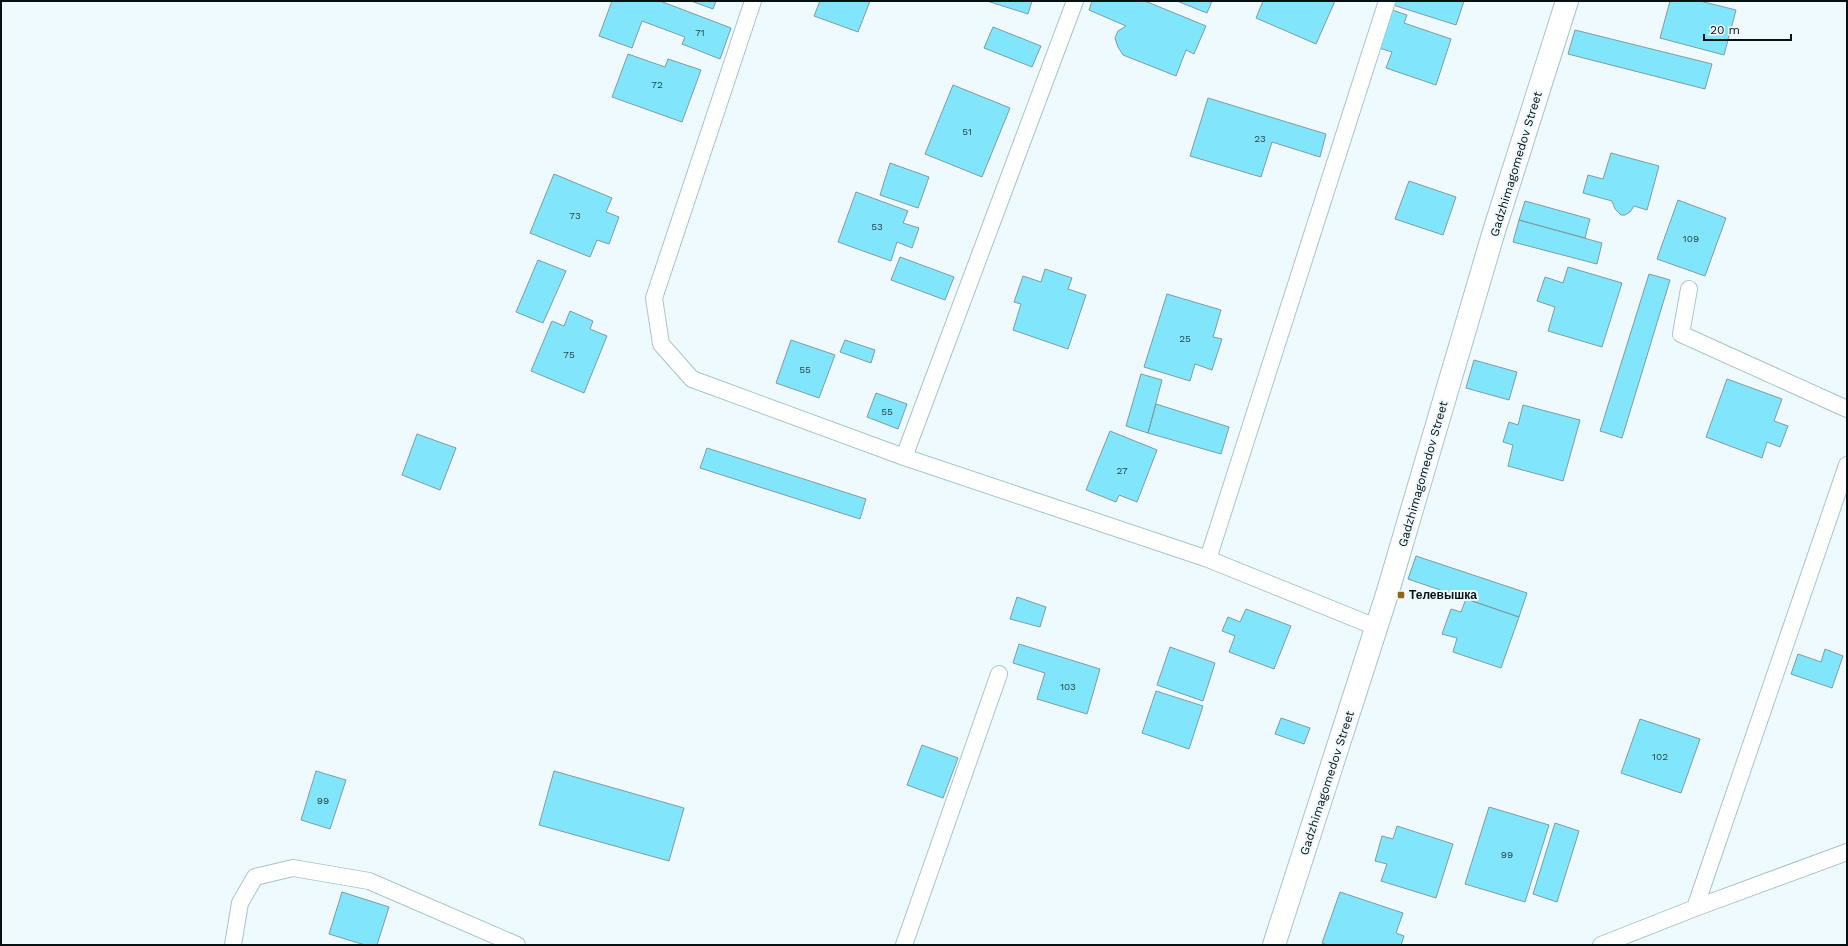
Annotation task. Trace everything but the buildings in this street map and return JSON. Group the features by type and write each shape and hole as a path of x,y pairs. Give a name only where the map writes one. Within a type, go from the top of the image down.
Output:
{"street":[{"name":"Gadzhimagomedov Street","path":"1274,945 1388,592 1494,232 1566,1"}],"lane":[{"path":"753,1 654,298 661,344 692,379 904,457 1208,559 1376,627"},
{"path":"904,457 1075,1"},
{"path":"1208,559 1387,1"},
{"path":"1689,289 1681,334 1847,409"},
{"path":"1695,908 1847,465"},
{"path":"904,945 999,674"},
{"path":"1601,945 1695,908 1847,852"},
{"path":"233,945 240,903 255,877 293,868 369,881 517,945"}],"place":[{"name":"Телевышка","path":"1401,595"}]}
